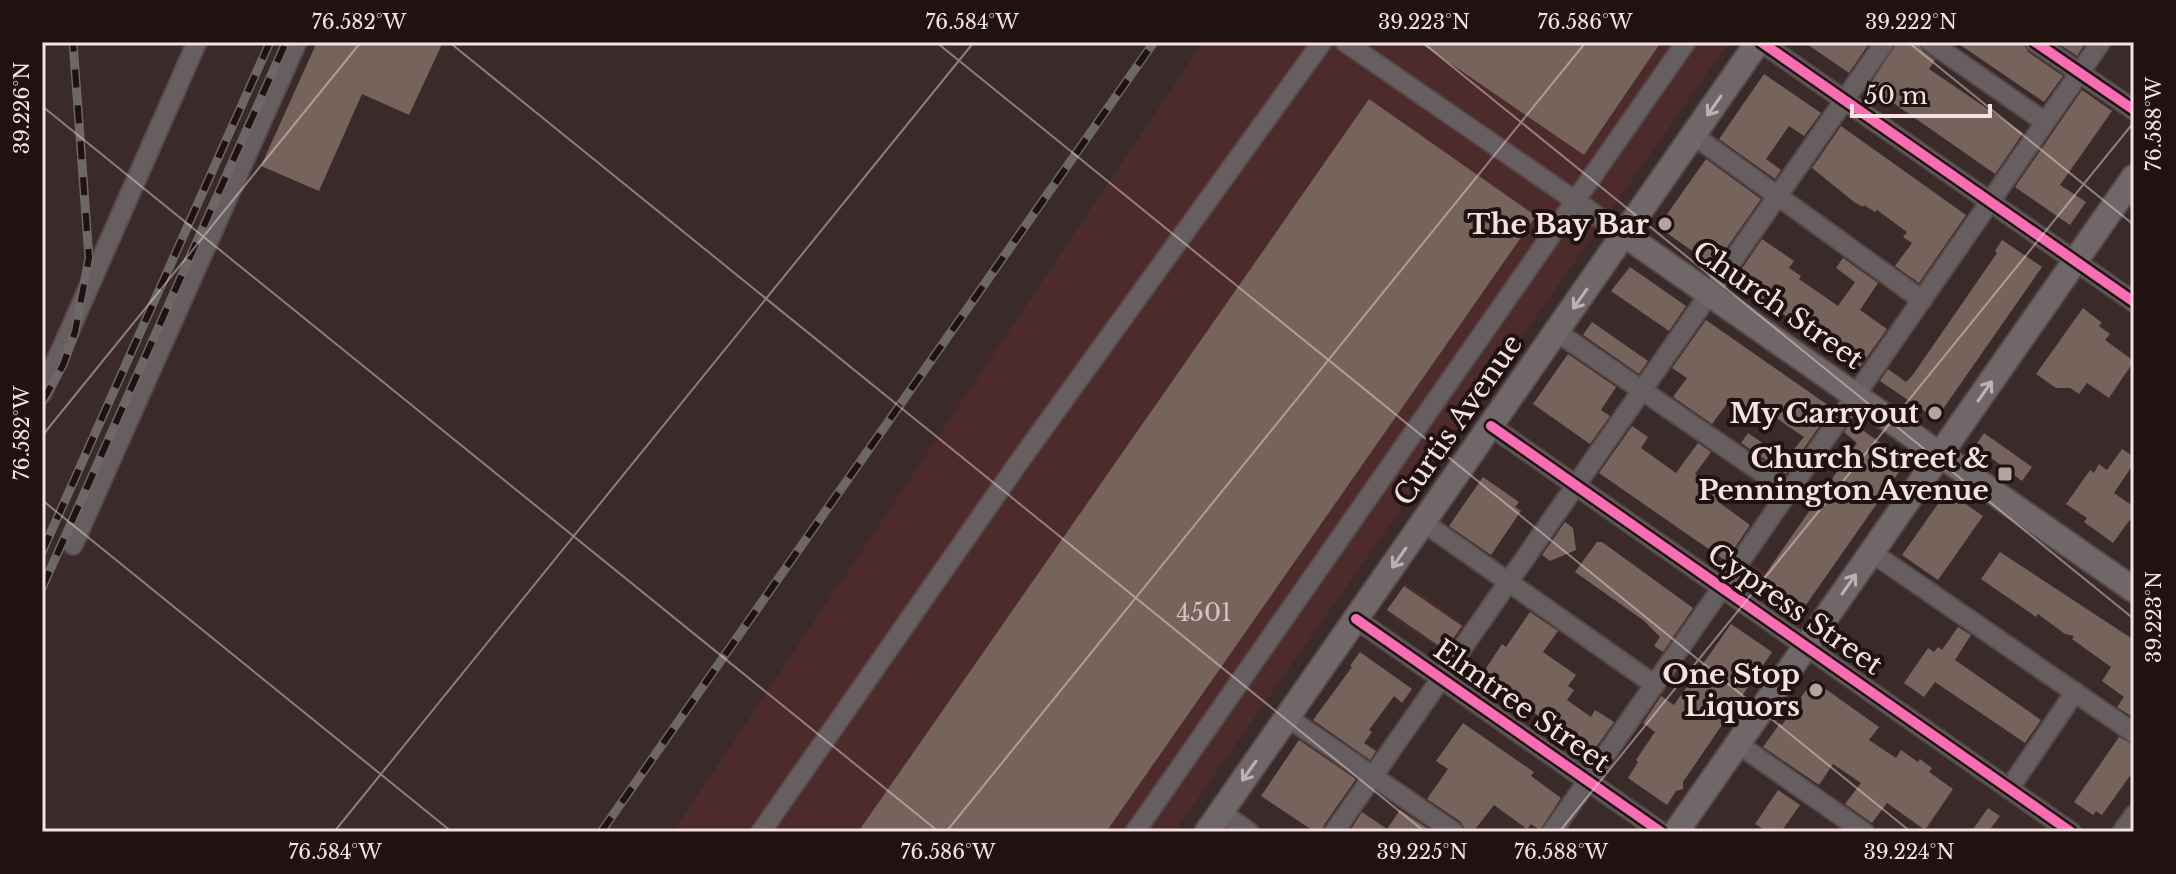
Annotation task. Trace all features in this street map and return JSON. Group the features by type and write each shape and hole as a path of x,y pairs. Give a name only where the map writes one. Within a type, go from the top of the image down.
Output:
{"main road":[{"name":"Curtis Avenue","path":"1214,822 1760,42"},
{"path":"1676,832 2134,177"},
{"name":"Church Street","path":"1625,235 2134,590"}],"street":[{"path":"42,393 197,42"},
{"path":"73,545 297,42"},
{"path":"761,832 1019,462 1322,42"},
{"path":"1345,42 1625,235"},
{"path":"1135,832 1686,42"},
{"path":"1760,42 2134,302"},
{"path":"1334,832 1885,42"},
{"path":"1930,42 2045,122"},
{"path":"2035,42 2134,110"},
{"path":"1552,832 2101,42"},
{"path":"1693,135 1922,300"},
{"path":"1557,332 1789,491"},
{"name":"Cypress Street","path":"1491,426 2071,832"},
{"path":"1423,522 1655,685"},
{"path":"1871,552 2134,733"},
{"name":"Elmtree Street","path":"1356,619 1661,832"},
{"path":"2009,789 2075,692"},
{"path":"1287,717 1454,832"},
{"path":"1738,744 1864,832"},
{"path":"2122,832 2134,815"},
{"path":"1214,822 1249,832"}],"shaded area":[{"path":"1203,42 1729,42 1174,832 673,832"},
{"path":"1748,560 1808,602 1800,613 1741,570"},
{"path":"1406,583 1466,626 1447,654 1385,612"}],"building":[{"path":"317,42 443,42 409,115 362,94 319,191 261,166"},
{"path":"1419,42 1661,42 1584,155"},
{"path":"1804,42 1870,42 1849,73"},
{"path":"1897,42 1918,42 1923,51 1935,60 1929,69 2023,133 1995,174 1869,86"},
{"path":"1956,42 2023,42 2028,52 2063,76 2044,102"},
{"path":"2056,42 2086,42 2077,56"},
{"path":"1764,74 1821,113 1804,136 1789,126 1766,159 1781,170 1775,179 1719,139"},
{"path":"2082,90 2112,111 2060,185 2086,202 2070,225 2015,187"},
{"path":"1369,99 1536,216 1106,832 858,832"},
{"path":"1841,126 1966,215 1919,283 1895,266 1912,243 1903,237 1907,232 1877,210 1875,212 1854,202 1812,168"},
{"path":"1706,159 1761,199 1714,266 1658,227"},
{"path":"1762,239 1794,261 1789,268 1801,276 1799,279 1838,306 1855,282 1836,268 1843,258 1878,283 1860,310 1887,329 1860,367 1734,280"},
{"path":"2002,240 2042,267 1936,419 1880,381 1888,369 1906,382 1912,376 1997,253 1995,251"},
{"path":"1630,267 1686,306 1669,331 1611,291"},
{"path":"2083,308 2110,334 2105,340 2134,361 2109,398 2087,383 2079,394 2070,388 2056,388 2036,374"},
{"path":"1706,320 1832,408 1786,474 1741,443 1748,433 1786,459 1804,437 1772,415 1767,422 1732,397 1712,424 1673,397 1687,378 1672,368"},
{"path":"1592,322 1648,361 1639,374 1583,335"},
{"path":"1568,354 1616,387 1601,410 1610,416 1590,444 1533,404"},
{"path":"1851,422 1899,456 1892,467 1899,472 1801,612 1759,583 1857,443 1844,432"},
{"path":"1632,426 1648,437 1641,448 1676,473 1698,443 1711,452 1695,474 1722,493 1717,501 1750,525 1726,561 1599,473"},
{"path":"1984,433 2032,467 2022,481 1975,446"},
{"path":"2122,449 2134,457 2134,463 2114,493 2134,507 2134,514 2113,543 2084,522 2087,518 2066,504 2090,470 2094,473 2099,464 2107,470"},
{"path":"1483,477 1519,502 1515,507 1521,511 1491,555 1449,526"},
{"path":"1947,491 1983,516 1938,580 1902,555"},
{"path":"1565,522 1573,528 1576,550 1550,561 1542,555"},
{"path":"1597,542 1602,542 1693,608 1663,652 1654,646 1660,637 1643,620 1575,572"},
{"path":"2000,552 2134,640 2134,718 2117,707 2124,697 2102,681 2111,667 2072,639 2074,636 2065,634 2038,614 2036,617 1981,579"},
{"path":"1404,586 1462,626 1445,650 1387,610"},
{"path":"1530,612 1558,631 1543,652 1576,675 1568,686 1574,690 1567,700 1591,717 1595,710 1614,722 1592,753 1481,676 1502,644 1506,647"},
{"path":"1731,624 1772,652 1683,782 1683,789 1676,791 1667,805 1628,778 1655,732 1643,723 1661,696 1674,705"},
{"path":"1958,627 1971,635 1955,660 2041,720 2025,743 1935,682 1924,697 1904,683 1928,648 1934,652 1938,647 1942,650"},
{"path":"1360,652 1412,689 1402,703 1394,696 1369,730 1372,732 1364,743 1376,751 1370,760 1313,720"},
{"path":"1813,680 1879,727 1869,740 1896,758 1901,750 1918,762 1920,759 1932,768 1929,772 1953,789 1925,830 1887,803 1872,823 1845,804 1861,783 1833,764 1819,785 1763,747"},
{"path":"1463,723 1534,772 1531,776 1561,798 1540,830 1531,824 1527,829 1494,805 1473,832 1468,828 1466,831 1461,822 1427,799 1448,769 1436,761"},
{"path":"2119,737 2134,745 2134,770 2102,815 2096,811 2093,815 2074,802"},
{"path":"1299,740 1356,779 1322,832 1315,832 1261,796"},
{"path":"1778,790 1800,805 1781,832 1768,832 1755,824"},
{"path":"1988,808 2000,816 1988,832 1971,832"},
{"path":"1400,810 1433,832 1349,832 1362,812 1387,829"}],"railway":[{"path":"42,402 63,365 75,332 89,258 73,42"},
{"path":"42,552 270,42"},
{"path":"42,588 286,42"},
{"path":"601,832 1154,42"}],"cycle path":[{"path":"1761,42 2134,302"},
{"path":"2035,42 2134,110"},
{"path":"1491,426 2071,832"},
{"path":"1356,619 1661,832"}],"place":[{"name":"The Bay Bar","path":"1665,224"},
{"name":"My Carryout","path":"1935,413"},
{"name":"Church Street & Pennington Avenue","path":"2005,474"},
{"name":"One Stop Liquors","path":"1816,690"}]}
